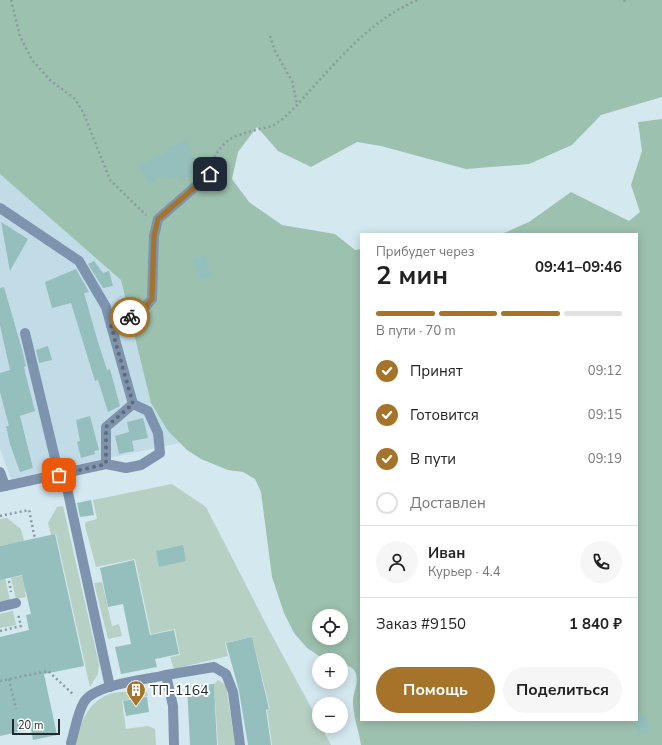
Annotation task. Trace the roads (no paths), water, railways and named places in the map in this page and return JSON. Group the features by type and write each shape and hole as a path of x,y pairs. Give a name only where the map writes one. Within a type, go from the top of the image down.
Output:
{"street":[{"path":"111,326 141,312 152,299 154,236 158,219 210,174"},
{"path":"0,208 79,261 106,306 133,404 148,411 158,433 160,453 141,465 126,468 106,464 2,487 0,472"},
{"path":"25,333 61,474 110,687"},
{"path":"106,464 106,427 133,404"},
{"path":"0,607 16,604"},
{"path":"68,744 83,704 90,694 110,687 166,675 214,667 226,674 233,692 240,745"},
{"path":"166,675 173,706 174,745"}],"place":[{"name":"ТП-1164","path":"136,707"}]}
